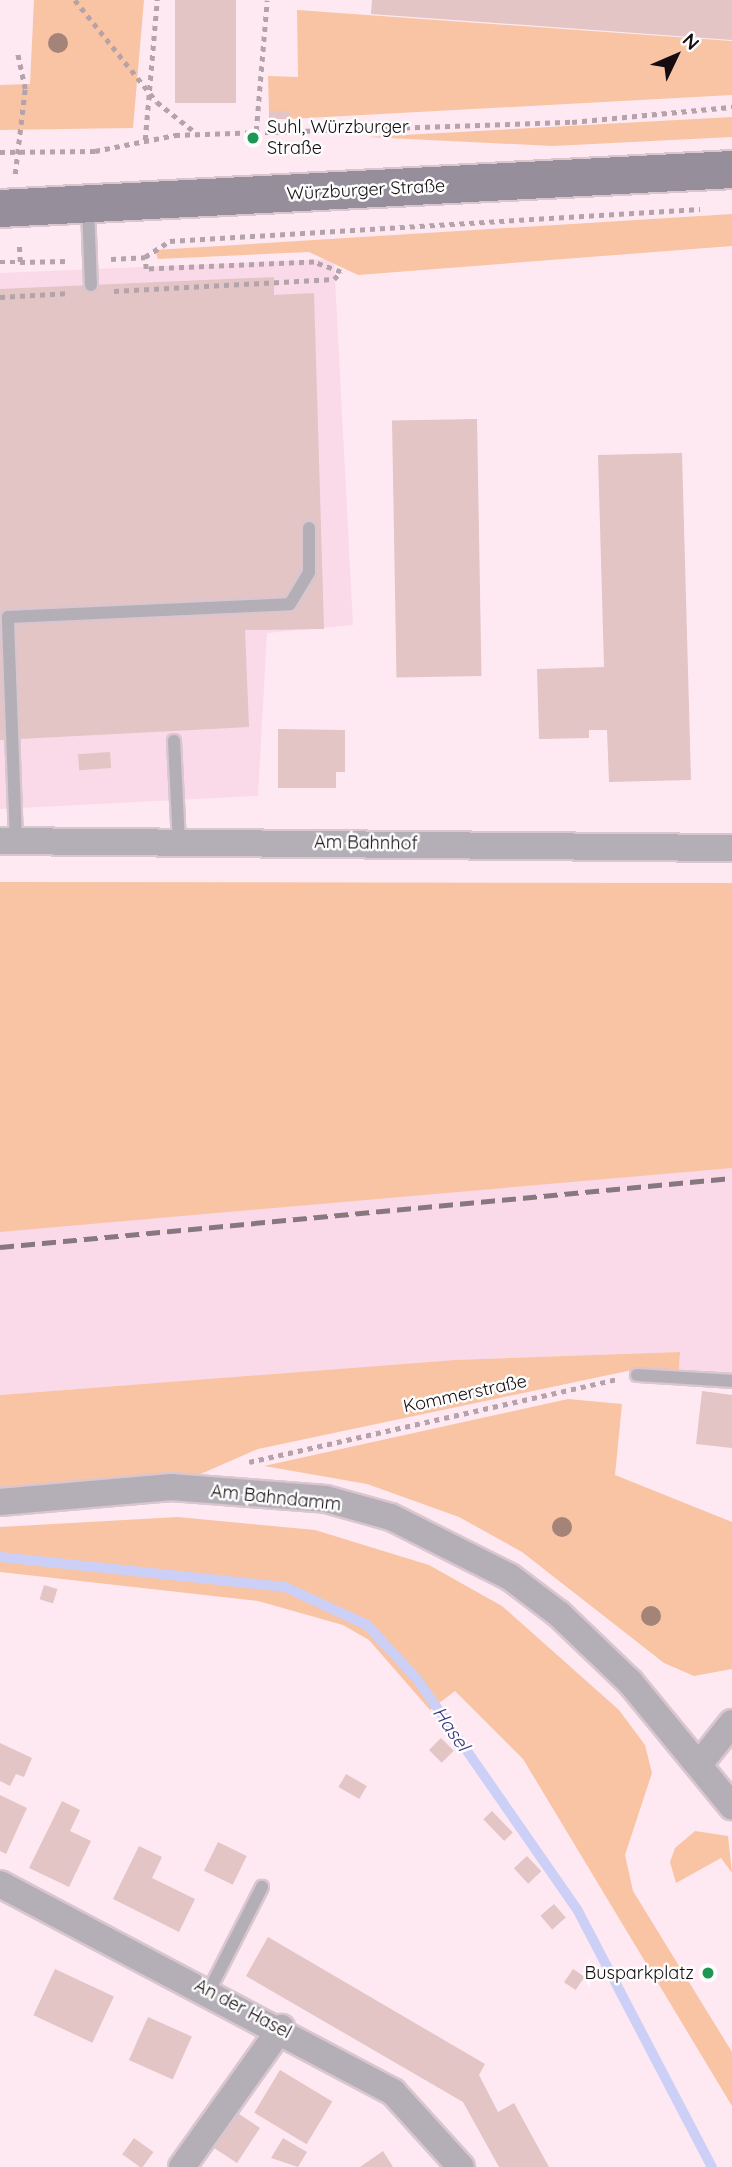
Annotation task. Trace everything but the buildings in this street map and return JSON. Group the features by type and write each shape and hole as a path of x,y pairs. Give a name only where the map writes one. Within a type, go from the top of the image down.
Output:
{"main road":[{"name":"Würzburger Straße","path":"8,208 732,169"}],"street":[{"name":"Am Bahnhof","path":"8,840 732,848"},
{"name":"Am Bahndamm","path":"0,1502 171,1487 326,1499 391,1517 455,1545 559,1614 701,1762 732,1806"},
{"path":"701,1762 732,1723"},
{"name":"An der Hasel","path":"0,1884 281,2028 393,2092 461,2167"},
{"path":"182,2167 281,2028"}],"lane":[{"path":"88,204 90,290"},
{"path":"8,840 8,617 290,604 306,583 309,528"},
{"path":"174,741 179,842"},
{"path":"637,1375 732,1381"},
{"path":"209,1991 262,1886"}],"path":[{"path":"75,0 149,91 196,134"},
{"path":"145,141 157,0"},
{"path":"256,131 267,0"},
{"path":"0,262 20,262 8,208 14,151 25,89 17,51"},
{"path":"0,152 95,151 196,134 572,122 732,107"},
{"path":"152,246 704,209"},
{"path":"0,297 90,290 334,279 341,272 314,262 145,269 145,257"},
{"name":"Kommerstraße","path":"224,1492 235,1467 264,1456 637,1375"}],"shaded area":[{"path":"34,0 144,0 133,128 0,130 0,85 30,84"},
{"path":"297,10 732,41 732,95 289,119 288,111 269,112 268,76 298,77"},
{"path":"732,117 732,137 553,146 367,137"},
{"path":"732,214 732,246 358,275 309,252 158,259 155,250"},
{"path":"334,259 353,625 267,633 258,796 0,809 0,273"},
{"path":"0,882 732,883 732,1168 0,1232"},
{"path":"732,935 732,1374 679,1369 680,1352 455,1360 0,1395 0,967"},
{"path":"680,1352 679,1369 637,1369 258,1449 171,1487 0,1502 0,1395 455,1360"},
{"path":"568,1399 622,1404 615,1475 732,1522 732,1669 694,1676 664,1663 522,1552 459,1517 367,1484 264,1466"},
{"path":"178,1517 315,1530 429,1565 502,1606 619,1710 645,1745 652,1773 625,1855 633,1891 732,2052 732,2106 523,1759 455,1691 430,1710 369,1640 343,1625 258,1601 0,1572 0,1527"},
{"path":"695,1831 728,1836 732,1873 721,1858 676,1883 670,1862 675,1848"}],"waterway":[{"name":"Hasel","path":"0,1557 285,1587 367,1625 417,1679 578,1911 712,2167"}],"railway":[{"path":"0,1247 732,1178"}],"place":[{"name":"Suhl, Würzburger Straße","path":"253,138"},
{"name":"Busparkplatz","path":"708,1973"}]}
